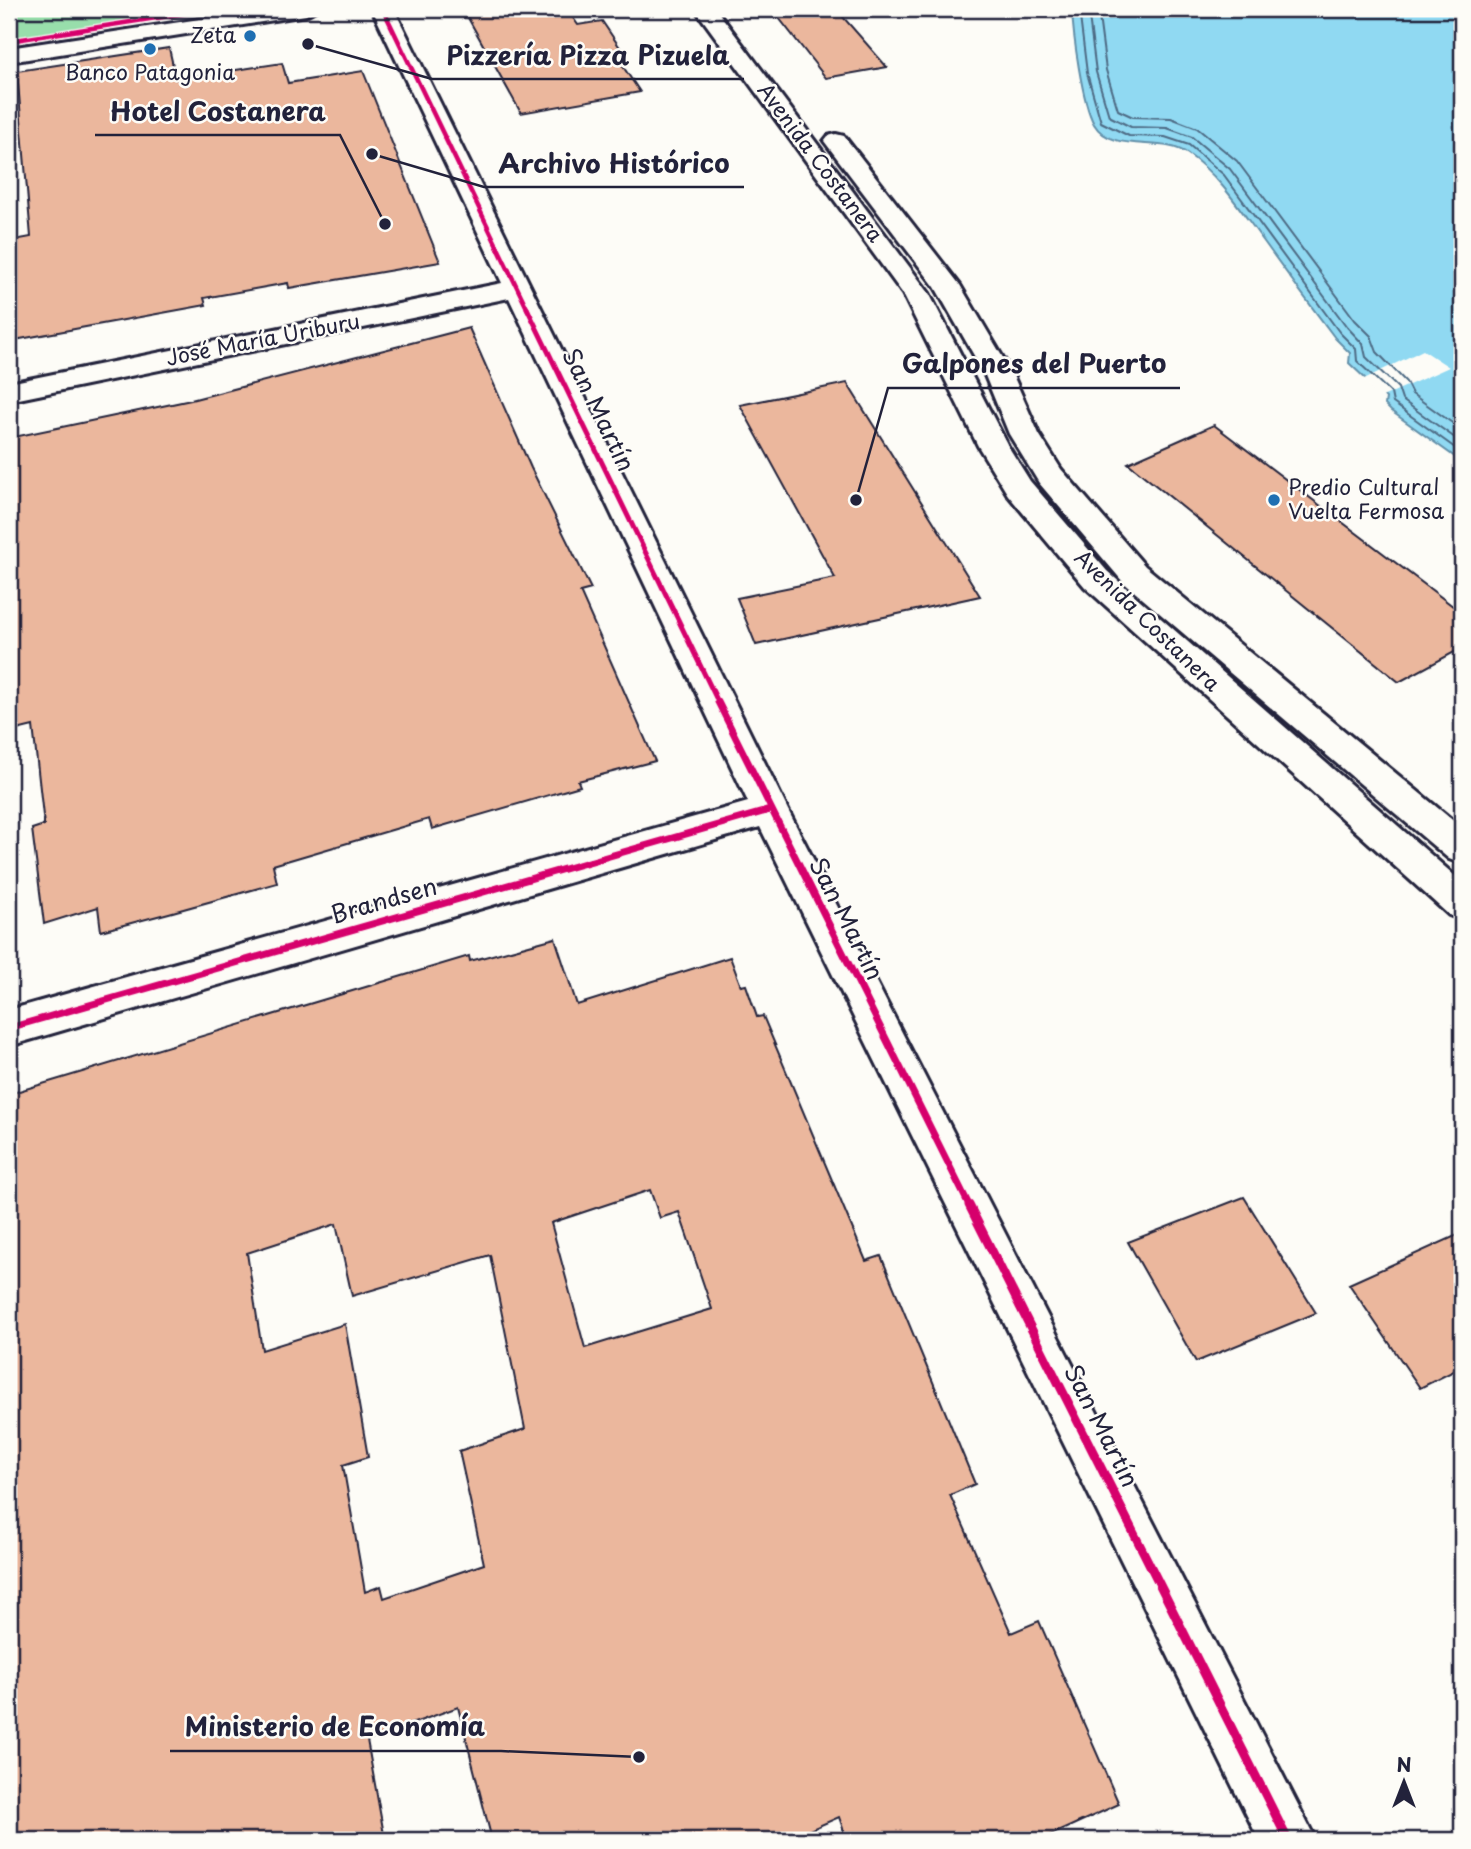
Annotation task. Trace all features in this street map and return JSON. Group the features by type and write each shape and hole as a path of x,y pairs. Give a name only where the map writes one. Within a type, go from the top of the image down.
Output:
{"main road":[{"path":"9,55 306,9"},
{"name":"San Martín","path":"383,9 770,810 1288,1840"},
{"name":"Avenida Costanera","path":"705,9 916,292 993,446 1019,488 1096,579 1285,750 1462,904"},
{"name":"Avenida Costanera","path":"734,9 947,285 998,373 1024,434 1051,476 1134,573 1462,849"},
{"name":"José María Uriburu","path":"9,392 518,288"},
{"name":"Brandsen","path":"9,1028 770,810"}],"green space":[{"path":"9,9 222,9 9,42"}],"water":[{"path":"1072,9 1462,9 1462,462 1385,405 1386,398 1349,363 1350,353 1335,338 1211,173 1178,149 1113,139 1102,133 1094,124 1082,85"}],"pier":[{"path":"1423,350 1449,367 1380,398 1362,380"}],"building":[{"path":"513,9 567,9 578,25 602,21 629,61 620,62 640,92 521,113 467,16"},
{"path":"772,9 836,9 887,67 826,78"},
{"path":"169,48 176,79 282,63 288,83 363,71 440,262 289,288 288,283 204,298 206,305 9,341 9,241 31,237 17,71"},
{"path":"469,328 531,468 591,589 580,592 655,761 578,781 580,786 432,829 429,819 273,865 277,883 169,913 101,931 98,907 44,924 32,829 44,825 33,726 9,732 9,438 191,400"},
{"path":"847,383 980,596 756,645 737,598 835,578 740,405"},
{"path":"1214,425 1462,613 1462,648 1399,682 1128,463"},
{"path":"555,938 577,1005 730,957 741,986 746,985 757,1017 763,1016 866,1261 881,1256 975,1484 950,1495 1011,1633 1039,1621 1119,1804 1040,1840 847,1840 839,1817 787,1840 492,1840 458,1707 367,1740 385,1840 9,1840 9,1094 469,956 470,961","holes":["650,1190 660,1218 679,1212 712,1309 585,1348 551,1223","336,1224 352,1296 490,1255 525,1429 459,1451 484,1564 384,1598 381,1586 365,1592 343,1465 368,1457 345,1324 262,1350 247,1253"]},
{"path":"1244,1197 1316,1313 1196,1362 1128,1242"},
{"path":"1462,1233 1462,1367 1420,1388 1349,1284"}],"cycle path":[{"path":"9,41 214,9"},
{"path":"383,9 770,810 1288,1840"},
{"path":"9,1028 770,810"}],"place":[{"name":"Zeta","path":"250,36"},
{"name":"Pizzería Pizza Pizuela","path":"308,44"},
{"name":"Banco Patagonia","path":"150,49"},
{"name":"Archivo Histórico","path":"372,154"},
{"name":"Hotel Costanera","path":"385,224"},
{"name":"Galpones del Puerto","path":"856,500"},
{"name":"Predio Cultural Vuelta Fermosa","path":"1274,500"},
{"name":"Ministerio de Economía","path":"639,1757"}]}
